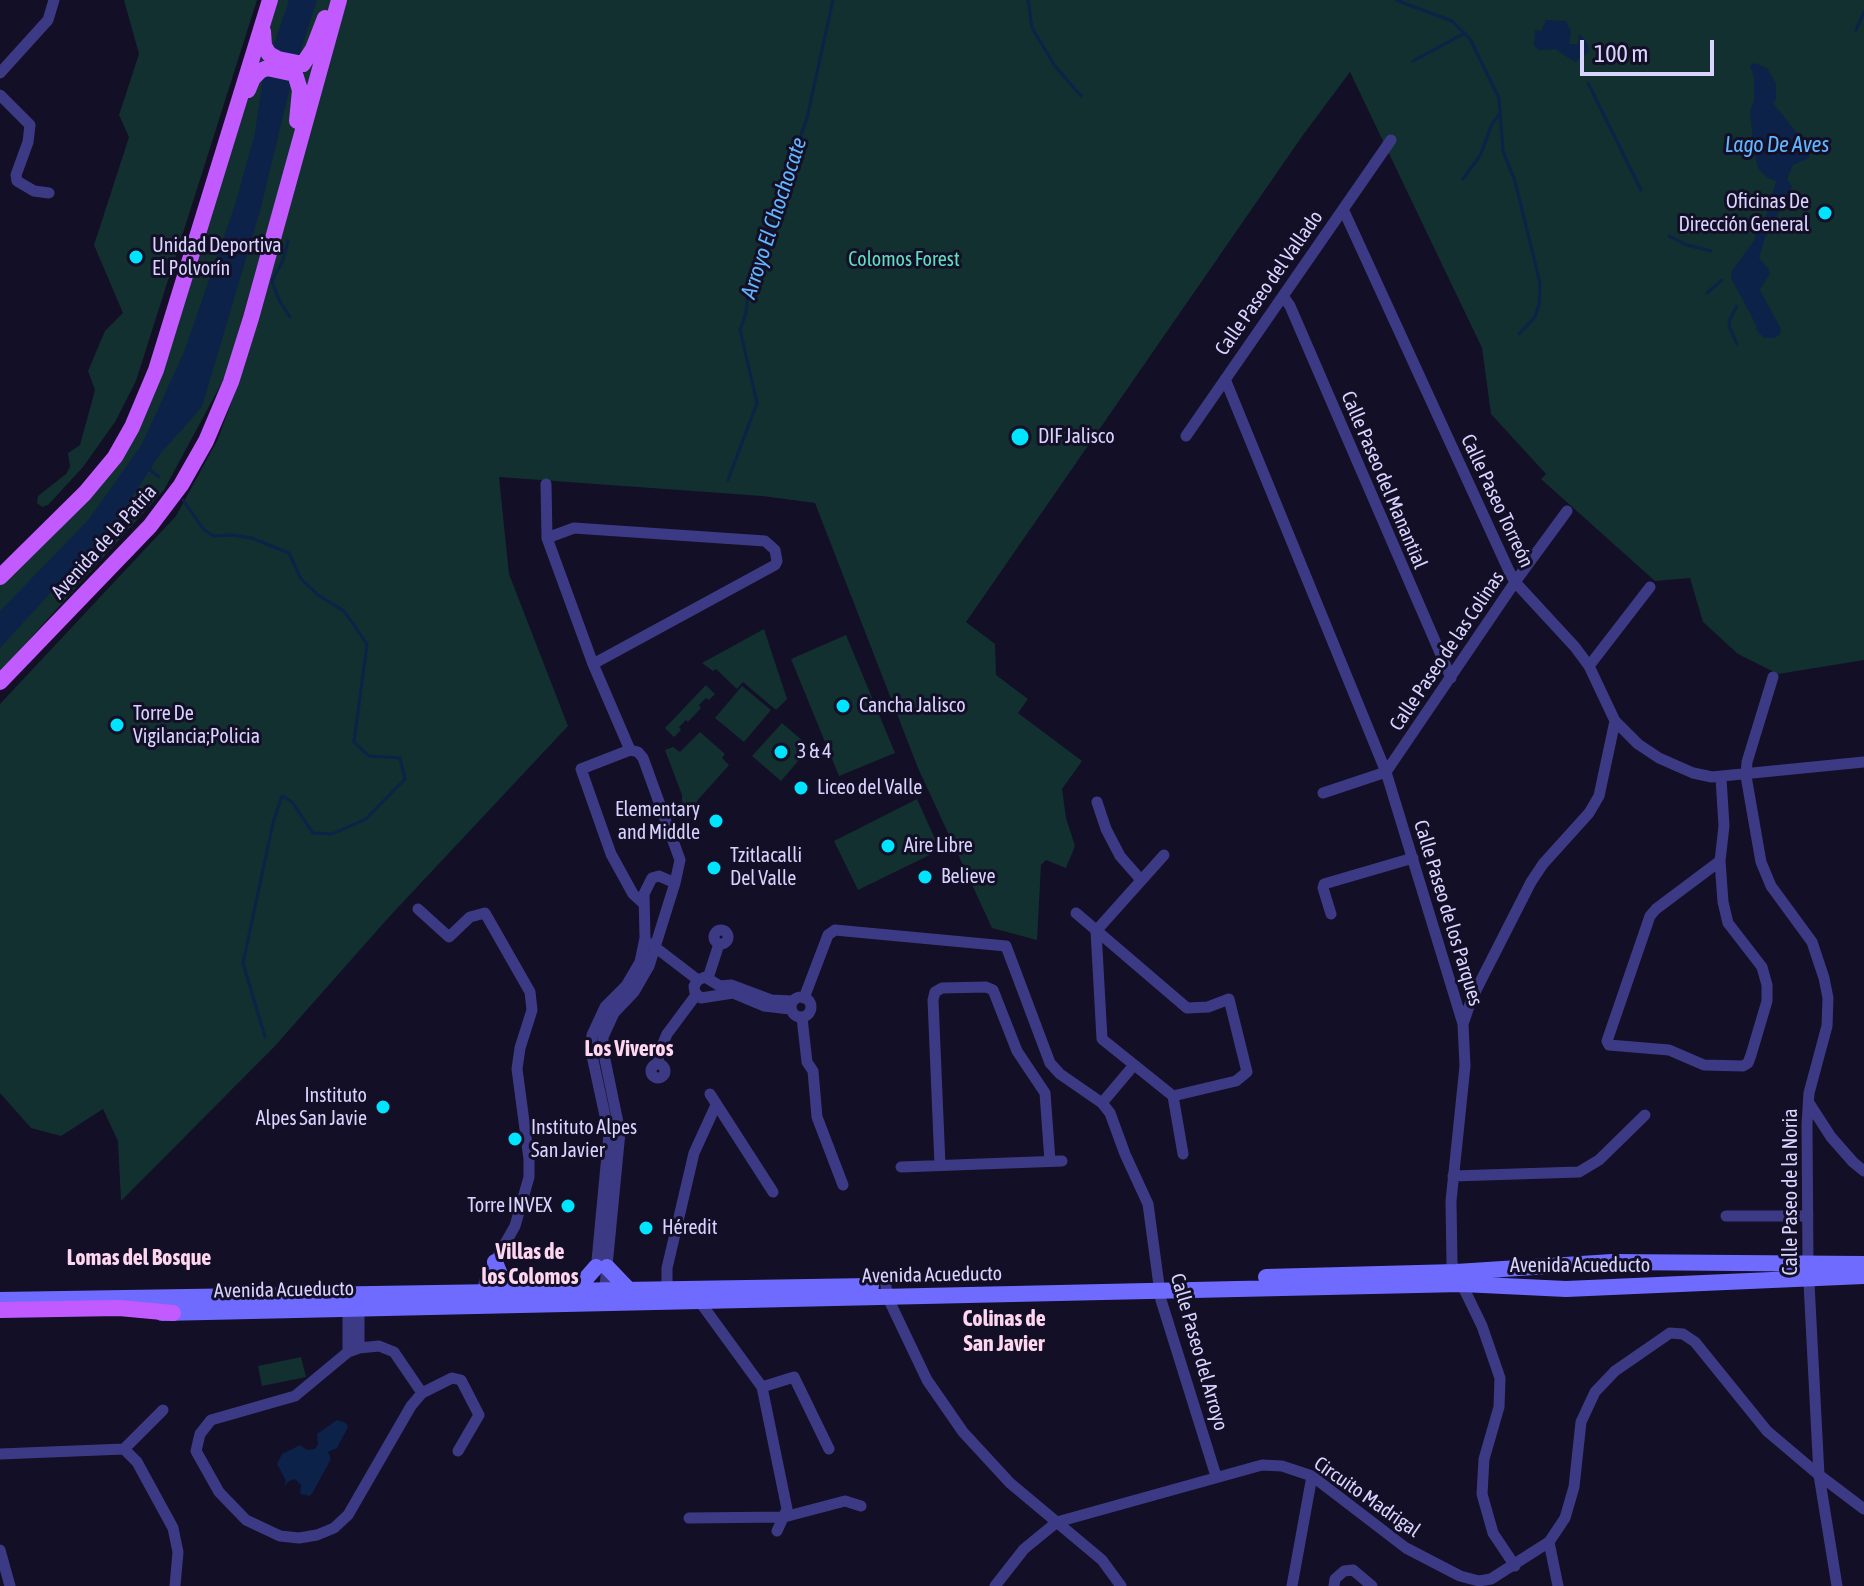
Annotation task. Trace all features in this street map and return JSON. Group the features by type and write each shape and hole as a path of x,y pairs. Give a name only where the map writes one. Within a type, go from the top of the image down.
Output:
{"main road":[{"path":"270,0 263,31 265,50 278,59 303,64 313,49 326,14 338,0"},
{"path":"0,577 85,493 115,457 132,427 156,370 270,0"},
{"name":"Avenida de la Patria","path":"0,682 150,526 181,485 206,441 235,369 297,156 338,0"},
{"path":"220,158 253,78 260,71 277,68 295,74 299,80 297,156"},
{"path":"495,1262 503,1282 512,1291"},
{"name":"Avenida Acueducto","path":"0,1317 353,1308 598,1297 1459,1278 1612,1262 1864,1276"},
{"name":"Avenida Acueducto","path":"1459,1278 1566,1289 1864,1264"},
{"path":"576,1290 602,1267 628,1289"},
{"name":"Avenida Acueducto","path":"0,1300 576,1290 598,1297 628,1289 667,1288 689,1297"},
{"path":"0,1310 119,1308 173,1313"}],"street":[{"path":"0,73 48,20 54,0"},
{"path":"0,95 27,120 30,132 16,175 17,181 34,191 49,193"},
{"name":"Calle Paseo del Vallado","path":"1186,436 1391,140"},
{"name":"Calle Paseo Torreón","path":"1343,209 1515,582 1589,666 1615,721 1638,744 1659,758 1693,773 1721,778 1864,762"},
{"name":"Calle Paseo del Manantial","path":"1283,296 1451,678"},
{"name":"Calle Paseo de los Parques","path":"1225,379 1386,772 1463,1024 1465,1066 1453,1176 1452,1264 1482,1326 1500,1378 1499,1407 1484,1459 1482,1494 1493,1533 1515,1566"},
{"path":"546,484 547,538 593,664 630,750"},
{"name":"Calle Paseo de las Colinas","path":"1386,772 1567,511"},
{"path":"547,538 574,528 765,541 775,550 775,565 593,664"},
{"path":"1589,666 1650,587"},
{"name":"Calle Paseo de la Noria","path":"1773,677 1747,762 1746,776 1757,848 1766,876 1779,898 1806,930 1824,978 1829,1011 1809,1103 1808,1216 1819,1475 1837,1586"},
{"path":"1463,1024 1472,998 1531,882 1589,813 1599,796 1615,721"},
{"path":"598,1297 612,1171 602,1075 591,1051 596,1022 633,976 649,947 675,883 680,860 643,758 638,752 630,750 581,769 611,854 633,894 644,904"},
{"path":"1323,793 1386,772"},
{"path":"1720,861 1650,916 1607,1041 1609,1045 1658,1048 1704,1065 1743,1066 1748,1063 1767,1001 1767,985 1762,967 1728,923 1723,902 1721,778"},
{"path":"1097,802 1120,856 1141,880"},
{"path":"1164,855 1096,931 1102,1039 1173,1096 1183,1154"},
{"path":"1331,914 1324,884 1413,858"},
{"path":"675,883 667,877 652,878 646,885 644,904 649,947 700,987 733,993 764,1006 808,1000 811,1009 802,1018"},
{"path":"418,909 449,937 470,917 485,913 530,992 532,1010 517,1069 529,1177 515,1226 485,1279 482,1291"},
{"path":"1076,913 1187,1008 1208,1007 1229,999 1247,1072 1236,1081 1173,1096"},
{"name":"Calle Paseo del Arroyo","path":"796,1003 828,935 835,930 1006,946 1042,1047 1056,1070 1102,1103 1116,1125 1125,1154 1148,1204 1159,1285 1216,1476"},
{"path":"658,1064 659,1053 673,1039 719,944"},
{"path":"700,987 731,985 771,1000 796,1003"},
{"path":"901,1167 1056,1161 1045,1093 1017,1051 993,990 986,987 942,988 935,992 940,1165"},
{"path":"796,1003 792,1014 802,1018"},
{"path":"802,1018 809,1100 816,1109 843,1185"},
{"path":"1102,1103 1134,1065"},
{"path":"1039,1083 1056,1070"},
{"path":"667,1288 667,1268 694,1153 713,1100 773,1192"},
{"path":"1809,1103 1831,1137 1864,1171"},
{"path":"1453,1176 1579,1172 1599,1160 1645,1115"},
{"path":"1726,1216 1808,1216"},
{"path":"887,1291 927,1380 950,1415 987,1460 1102,1560 1121,1586"},
{"path":"689,1297 762,1387 787,1509 777,1531"},
{"path":"353,1308 353,1350"},
{"name":"Circuito Madrigal","path":"995,1586 1024,1549 1057,1522 1262,1465 1282,1466 1312,1476 1381,1531 1442,1568 1479,1581 1491,1579 1549,1542 1565,1518 1572,1500 1581,1422 1590,1399 1615,1371 1670,1333 1683,1334 1695,1342 1760,1423 1819,1475 1864,1509"},
{"path":"422,1393 394,1352 379,1346 353,1350 295,1396 218,1417 206,1424 196,1442 198,1459 231,1507 261,1528 280,1536 299,1538 334,1528 348,1515 404,1417 422,1393 456,1377 464,1385 479,1415 458,1451"},
{"path":"762,1387 794,1377 829,1449"},
{"path":"0,1454 124,1449 163,1410"},
{"path":"124,1449 137,1462 173,1528 178,1552 175,1586"},
{"path":"1292,1586 1312,1476"},
{"path":"689,1518 784,1517 845,1501 861,1506"},
{"path":"1549,1542 1558,1586"},
{"path":"0,1550 10,1586"},
{"path":"1334,1586 1335,1579 1344,1571 1353,1570 1372,1586"},
{"path":"176,1572 184,1586"}],"green space":[{"name":"Unidad Deportiva El Polvorín","path":"124,0 257,0 136,381 115,422 83,467 48,505 42,507 37,503 38,496 66,474 70,467 68,453 80,445 95,390 88,371 105,331 123,313 94,245 129,137 119,115 139,54"},
{"path":"273,0 333,0 226,375 164,490 0,672 0,581 128,442 260,60"},
{"name":"Colomos Forest","path":"347,0 1864,0 1864,660 1778,674 1738,654 1703,622 1690,578 1655,581 1541,479 1546,474 1491,414 1482,348 1350,72 1303,135 966,622 995,644 996,675 1028,699 1018,713 1082,761 1062,789 1066,818 1075,846 1066,868 1046,860 1041,865 1037,940 992,928 918,768 815,503 762,496 499,477 509,574 568,726 389,917 274,1047 121,1201 118,1141 103,1109 61,1136 31,1128 0,1093 0,704 176,516 218,439 240,378"},
{"path":"764,629 787,699 776,710 743,682 737,689 716,669 713,671 702,663"},
{"name":"Cancha Jalisco","path":"846,635 895,753 839,776 791,659"},
{"path":"706,685 715,694 699,705 701,708 679,727 681,730 674,737 665,728"},
{"path":"742,686 771,710 744,742 715,718"},
{"name":"3 & 4","path":"782,723 810,747 781,781 752,756"},
{"path":"700,732 725,754 722,758 729,765 697,801 696,807 686,811 665,750 673,747 680,752"},
{"name":"Aire Libre","path":"917,799 940,850 858,890 834,841"},
{"path":"301,1357 306,1377 262,1386 258,1366"}],"water":[{"path":"289,0 317,0 292,79 260,211 202,407 160,454 125,508 91,549 0,648 0,611 89,519 142,444 184,352 235,205 255,133 263,77"},
{"path":"1546,20 1566,21 1571,31 1569,44 1578,44 1579,34 1587,42 1589,52 1575,62 1555,49 1539,50 1534,46 1535,30 1541,31"},
{"name":"Lago De Aves","path":"1754,63 1767,68 1776,84 1773,103 1809,148 1809,158 1793,165 1787,179 1792,186 1784,206 1768,227 1759,258 1770,273 1760,290 1781,329 1774,338 1764,338 1757,331 1731,278 1732,271 1755,239 1756,231 1766,217 1776,181 1767,178 1758,168 1754,152 1750,111 1754,101 1754,77 1750,66"},
{"path":"337,1420 348,1427 337,1448 328,1452 331,1459 310,1496 300,1494 301,1485 295,1479 284,1487 286,1481 277,1464 282,1454 300,1445 307,1450 315,1449 317,1434"}],"waterway":[{"name":"Arroyo El Chochocate","path":"728,480 757,403 740,330 746,313 749,283 807,118 833,0"},
{"path":"1028,0 1032,28 1055,66 1081,96"},
{"path":"1396,0 1452,21 1470,39 1499,98 1503,151 1515,181 1540,283 1535,317 1519,334"},
{"path":"1856,30 1864,12"},
{"path":"1413,61 1465,33"},
{"path":"1588,83 1641,190"},
{"path":"1463,179 1481,154 1491,126 1500,113"},
{"path":"1669,236 1687,245 1711,251"},
{"path":"288,241 283,260 272,281 290,317"},
{"path":"1707,293 1722,280"},
{"path":"1737,306 1729,326 1737,344"},
{"path":"148,468 159,477"},
{"path":"183,500 204,530 214,536 252,538 289,553 301,579 318,595 344,611 367,644 354,742 369,756 400,758 405,779 366,819 332,834 313,833 292,802 282,796 273,823 243,963 265,1037"}],"place":[{"name":"Oficinas De Dirección General","path":"1825,213"},
{"name":"Unidad Deportiva El Polvorín","path":"136,257"},
{"name":"DIF Jalisco","path":"1020,437"},
{"name":"Cancha Jalisco","path":"843,706"},
{"name":"Torre De Vigilancia;Policia","path":"117,725"},
{"name":"3 & 4","path":"781,752"},
{"name":"Liceo del Valle","path":"801,788"},
{"name":"Elementary and Middle","path":"716,821"},
{"name":"Aire Libre","path":"888,846"},
{"name":"Tzitlacalli Del Valle","path":"714,868"},
{"name":"Believe","path":"925,877"},
{"name":"Instituto Alpes San Javie","path":"383,1107"},
{"name":"Instituto Alpes San Javier","path":"515,1139"},
{"name":"Torre INVEX","path":"568,1206"},
{"name":"Héredit","path":"646,1228"}],"district":[{"name":"Los Viveros","path":"629,1049"},
{"name":"Lomas del Bosque","path":"139,1258"},
{"name":"Villas de los Colomos","path":"530,1264"},
{"name":"Colinas de San Javier","path":"1004,1332"}]}
